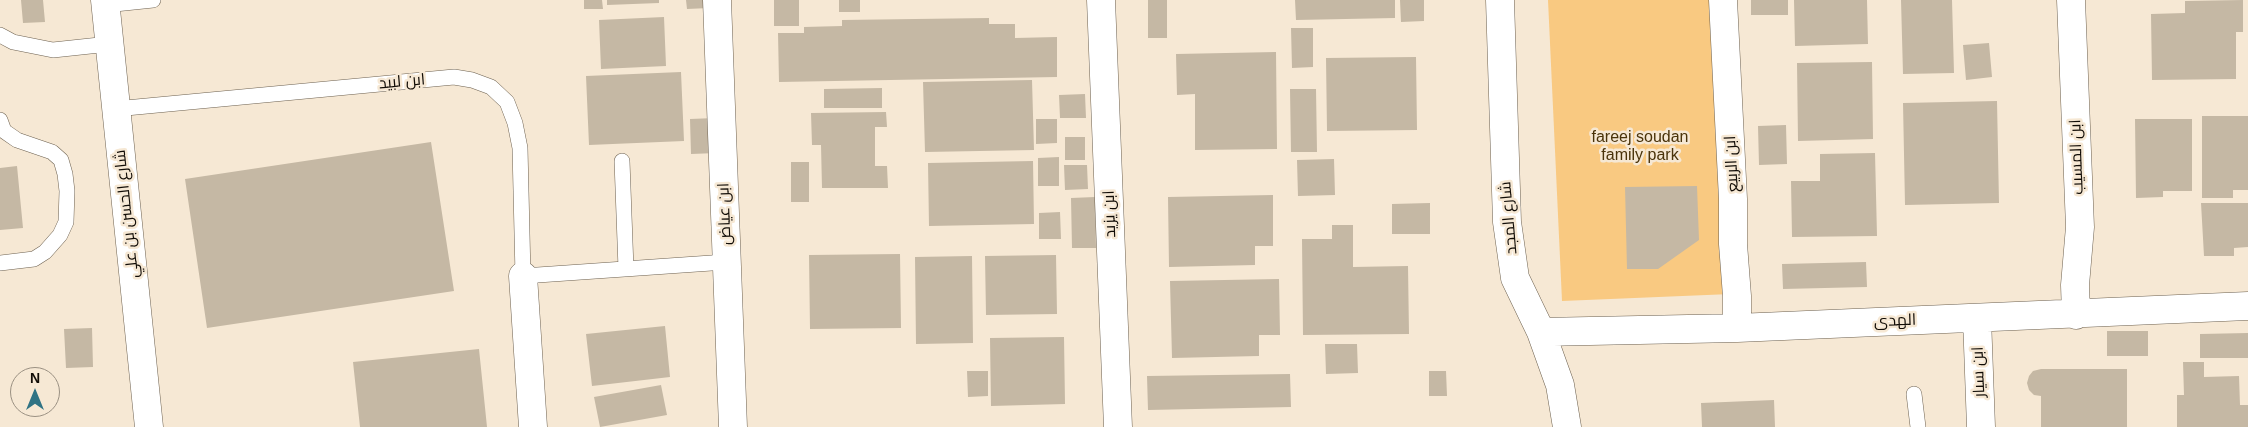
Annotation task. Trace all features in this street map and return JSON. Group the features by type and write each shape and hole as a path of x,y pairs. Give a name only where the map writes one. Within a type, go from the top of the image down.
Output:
{"street":[{"name":"ابن عياض","path":"717,0 733,427"},
{"name":"ابن يزيد","path":"1101,0 1118,427"},
{"name":"شارع المجد","path":"1500,0 1507,222 1515,278 1541,332 1560,385 1567,427"},
{"name":"ابن الربيع","path":"1723,0 1733,199 1737,328"},
{"name":"ابن المسيب","path":"2071,0 2080,227 2075,277 2076,314"},
{"name":"شارع الحسن بن علي","path":"105,3 149,427"},
{"name":"ابن لبيد","path":"523,276 533,427"},
{"name":"الهدى","path":"1541,332 1737,328 2248,306"},
{"name":"ابن سيار","path":"1977,318 1981,427"}],"lane":[{"path":"105,3 153,0"},
{"path":"0,35 13,42 53,50 109,44"},
{"name":"ابن لبيد","path":"115,109 454,78 472,80 491,87 507,102 515,123 520,148 523,276"},
{"path":"0,120 4,131 17,140 52,152 61,160 65,174 66,222 60,235 45,252 34,259 0,263"},
{"path":"622,161 626,269"},
{"path":"523,276 726,262"},
{"path":"1914,394 1918,427"}],"green space":[{"name":"fareej soudan family park","path":"1548,0 1718,0 1731,294 1562,301"}],"building":[{"path":"21,0 43,0 45,22 23,23"},
{"path":"584,0 602,0 603,9 584,9"},
{"path":"607,0 659,0 659,3 607,5"},
{"path":"686,0 709,0 709,8 687,9"},
{"path":"774,0 799,0 799,26 774,26"},
{"path":"839,0 860,0 860,12 839,12"},
{"path":"1148,0 1167,0 1167,38 1148,38"},
{"path":"1295,0 1395,0 1395,18 1296,20"},
{"path":"1400,0 1424,0 1424,21 1401,22"},
{"path":"1751,0 1788,0 1788,15 1751,15"},
{"path":"1794,0 1867,0 1868,44 1795,46"},
{"path":"1901,0 1952,0 1954,73 1903,74"},
{"path":"2243,0 2243,32 2236,32 2236,79 2152,80 2151,14 2185,13 2185,1"},
{"path":"664,17 666,66 601,69 599,20"},
{"path":"989,18 989,24 1015,24 1015,38 1057,37 1057,77 779,82 778,33 804,33 804,27 842,26 842,20"},
{"path":"1291,28 1313,28 1313,67 1292,68"},
{"path":"1989,43 1992,77 1966,80 1963,45"},
{"path":"1276,52 1277,149 1195,150 1195,94 1177,95 1176,54"},
{"path":"1416,57 1417,130 1327,131 1326,58"},
{"path":"1872,62 1873,139 1798,141 1797,63"},
{"path":"681,72 684,141 589,145 586,76"},
{"path":"1032,80 1034,150 925,152 923,82"},
{"path":"882,88 882,108 824,108 824,89"},
{"path":"1290,89 1316,89 1317,152 1291,152"},
{"path":"1085,94 1086,118 1060,118 1059,95"},
{"path":"1997,101 1999,203 1905,205 1903,103"},
{"path":"886,112 887,127 875,127 875,166 887,166 888,188 822,188 821,145 812,145 811,113"},
{"path":"2202,116 2248,116 2248,190 2233,190 2233,198 2202,198"},
{"path":"715,118 717,153 691,154 690,119"},
{"path":"1036,119 1057,119 1057,143 1036,144"},
{"path":"2135,119 2192,119 2192,191 2163,191 2163,197 2136,198"},
{"path":"1786,125 1787,164 1759,165 1758,126"},
{"path":"1065,137 1085,137 1085,160 1065,160"},
{"path":"431,142 454,291 207,328 185,179"},
{"path":"1875,153 1877,236 1792,237 1791,181 1820,181 1820,154"},
{"path":"1059,157 1059,186 1038,186 1038,158"},
{"path":"1334,159 1335,195 1298,196 1297,160"},
{"path":"1033,161 1034,224 929,226 928,163"},
{"path":"791,162 809,162 809,202 791,202"},
{"path":"1064,165 1087,165 1088,189 1065,190"},
{"path":"17,166 23,228 0,230 0,168"},
{"path":"1697,186 1699,240 1658,269 1627,269 1625,187"},
{"path":"1273,195 1273,246 1255,246 1255,265 1169,267 1168,197"},
{"path":"1095,197 1096,248 1072,248 1071,198"},
{"path":"1430,203 1430,234 1392,234 1392,204"},
{"path":"2201,203 2248,203 2248,247 2234,248 2234,256 2204,256"},
{"path":"1060,212 1061,239 1039,239 1039,213"},
{"path":"1332,225 1353,225 1353,267 1408,266 1409,334 1303,335 1302,239 1332,239"},
{"path":"900,254 901,328 810,329 809,255"},
{"path":"1056,255 1057,314 986,315 985,256"},
{"path":"972,256 973,343 916,344 915,257"},
{"path":"1866,262 1867,287 1783,289 1782,264"},
{"path":"1279,279 1280,335 1259,335 1259,356 1172,358 1170,281"},
{"path":"665,326 670,377 592,386 586,334"},
{"path":"92,328 93,367 66,368 64,329"},
{"path":"2107,331 2148,331 2148,356 2107,356"},
{"path":"2248,333 2248,358 2200,358 2200,334"},
{"path":"1064,337 1065,404 991,406 990,338"},
{"path":"1325,344 1357,344 1358,373 1326,374"},
{"path":"479,349 487,427 360,427 353,362"},
{"path":"2183,362 2204,362 2204,377 2239,376 2240,405 2248,405 2248,427 2177,427 2177,395 2184,395"},
{"path":"2041,369 2127,369 2127,427 2041,427 2041,396 2034,395 2029,390 2027,383 2033,371"},
{"path":"967,371 988,371 988,396 968,397"},
{"path":"1429,371 1446,371 1447,396 1429,396"},
{"path":"1290,374 1291,407 1148,410 1147,376"},
{"path":"661,385 667,415 600,427 594,397"},
{"path":"1774,400 1775,427 1702,427 1701,403"}]}
